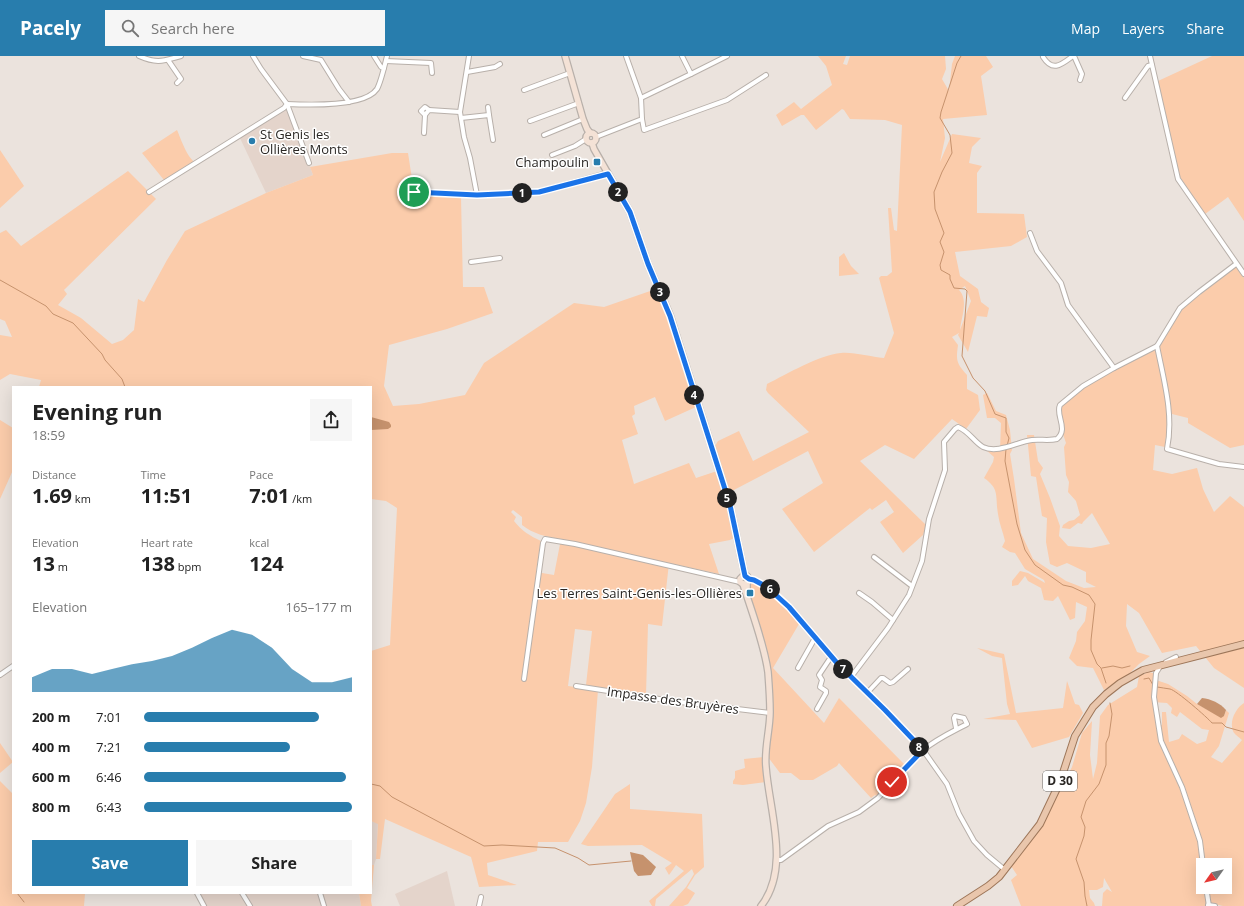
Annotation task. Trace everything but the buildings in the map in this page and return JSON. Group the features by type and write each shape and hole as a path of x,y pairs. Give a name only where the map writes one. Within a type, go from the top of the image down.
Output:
{"main road":[{"path":"565,56 583,119 590,134 594,134 596,137 595,141 592,143"},
{"path":"590,134 586,139 588,142 592,143 594,150 630,212 648,264 670,316 730,505 740,548 747,596 759,634 768,672 770,713 766,766 777,844 777,860 774,878 761,906"},
{"name":"D 30","path":"957,906 988,886 1005,870 1040,824 1060,782 1070,750 1083,722 1093,707 1106,694 1120,683 1140,672 1155,670 1161,665 1244,644"},
{"name":"D 30","path":"1140,672 1145,666 1176,657 1207,653"}],"street":[{"path":"139,56 154,61 168,60 181,56"},
{"path":"253,56 287,104 309,163"},
{"path":"303,56 321,60 339,90 349,102"},
{"path":"374,56 384,68"},
{"path":"469,56 460,112 477,195"},
{"path":"626,56 641,98 644,130 727,100 766,75"},
{"path":"682,56 691,74"},
{"path":"1043,57 1046,62 1055,66 1060,66 1074,56 1082,74 1080,80"},
{"path":"641,98 724,57"},
{"path":"1151,57 1178,179 1244,274"},
{"path":"149,192 284,108 287,104 349,102 369,96 377,89 386,58 431,63 432,73"},
{"path":"168,60 181,79 177,83"},
{"path":"467,72 495,67 500,64"},
{"path":"1125,98 1148,66 1152,65"},
{"path":"524,90 570,73"},
{"path":"530,121 579,103"},
{"path":"488,106 493,140"},
{"path":"424,133 425,115 429,110 460,112"},
{"path":"461,118 489,115"},
{"path":"544,135 583,119"},
{"path":"596,137 642,119"},
{"path":"552,155 575,146 586,139"},
{"path":"414,192 477,195 539,192 608,174"},
{"path":"1030,233 1037,251 1061,283 1068,305 1114,368"},
{"path":"470,262 500,258"},
{"path":"851,677 893,620 909,595 922,561 928,519 945,470 944,442 955,429 958,427 967,432 982,446 988,449 1003,448 1027,441 1057,439 1060,437 1062,430 1058,409 1060,405 1083,386 1157,346 1180,308 1236,264"},
{"path":"1157,346 1169,408 1169,440 1167,450 1220,464 1244,467"},
{"path":"524,679 542,543 545,540 575,544 744,580 754,580 775,593 789,607 831,656 923,750 947,784 959,814 980,849 1005,870"},
{"path":"874,557 912,586"},
{"path":"859,593 893,620"},
{"path":"798,668 815,638"},
{"path":"817,709 826,693 820,686 822,680 819,675 831,656"},
{"path":"1176,657 1157,664 1155,670 1156,680 1154,697 1161,741 1182,787 1200,841 1202,858"},
{"path":"0,675 12,667"},
{"path":"868,693 881,678 890,683 908,669"},
{"name":"Impasse des Bruyères","path":"576,686 672,701 770,713"},
{"path":"777,860 781,860 832,824 859,812 871,804 923,750 956,728"},
{"path":"198,894 204,906"},
{"path":"243,894 250,906"},
{"path":"320,894 324,906"},
{"path":"1207,894 1208,905 1215,906"},
{"path":"479,906 481,897"}],"shaded area":[{"path":"818,56 846,56 843,64 847,65 850,56 945,56 946,69 942,79 949,91 952,64 955,56 986,56 993,67 981,76 987,115 943,119 945,138 940,162 952,134 981,138 972,147 969,163 982,166 977,173 977,213 1024,214 1027,237 1011,246 955,252 960,276 978,289 981,302 989,308 987,317 977,316 968,352 958,335 959,333 952,337 958,345 957,358 959,364 967,375 967,389 978,395 980,410 966,429 952,419 914,459 885,445 860,461 926,525 923,535 903,553 880,522 894,512 886,500 872,510 870,508 814,552 782,509 823,483 808,451 730,492 715,446 718,441 739,431 753,461 809,432 768,393 766,390 767,384 803,366 832,354 852,353 884,358 894,333 879,278 881,276 887,276 892,272 888,208 891,208 894,230 897,231 902,125 885,120 850,119 842,109 816,130 804,115 801,115 782,126 776,115 794,102 801,109 832,85 826,66","holes":["965,286 971,301 960,330 964,309 964,299 959,290"]},
{"path":"1212,56 1244,56 1244,221 1228,197 1205,214 1180,177 1158,81"},
{"path":"287,104 313,175 266,193 239,136"},
{"path":"177,130 187,153 196,163 163,183 164,180 142,153"},
{"path":"0,150 24,186 0,208"},
{"path":"392,153 408,153 414,192 461,197 463,287 484,287 493,313 447,329 389,345 384,386 393,406 419,404 465,395 484,363 574,303 604,307 656,289 669,323 696,407 665,421 655,397 634,406 635,414 632,416 638,434 622,440 634,484 689,463 696,478 717,471 734,538 709,544 719,574 669,563 662,626 648,624 646,695 586,685 592,631 575,629 568,686 598,690 592,767 586,803 580,821 568,842 538,842 537,851 487,863 488,875 517,885 479,887 471,857 385,819 380,859 376,859 378,824 372,821 372,651 390,645 397,508 386,501 372,499 372,386 39,386 41,380 10,374 0,380 0,335 12,337 5,321 0,319 0,233 6,230 21,246 128,171 156,199 64,290 67,294 58,305 81,318 112,344 123,340 134,330 138,299 144,302 185,231 266,193 313,175 310,167","holes":["513,510 522,517 522,525 535,533 561,539 554,575 536,572 541,541 520,528 514,521 516,517 511,512"]},
{"path":"844,253 851,266 859,274 839,276 839,257"},
{"path":"1236,267 1244,278 1244,445 1230,448 1188,423 1188,418 1168,413 1165,447 1155,445 1153,470 1172,474 1197,468 1203,489 1214,512 1230,496 1244,507 1244,688 1214,668 1196,646 1162,653 1139,613 1127,604 1126,626 1137,652 1150,656 1128,675 1104,690 1093,668 1077,666 1069,658 1076,641 1077,632 1085,621 1087,607 1076,602 1075,618 1070,620 1058,596 1053,601 1044,600 1041,588 1028,581 1025,576 1018,585 1012,586 1012,581 1020,571 1028,573 1045,583 1044,580 1025,569 1015,553 1002,547 1005,541 999,517 995,489 984,478 993,462 994,457 986,450 1000,450 1001,423 995,418 987,418 983,395 987,393 996,411 1006,415 1010,430 1012,450 1010,454 1021,533 1033,559 1066,581 1084,588 1096,587 1086,582 1086,572 1067,563 1057,567 1050,564 1046,542 1047,518 1042,516 1036,477 1031,476 1027,435 1034,435 1038,461 1043,468 1040,474 1060,526 1059,536 1068,546 1091,548 1110,544 1092,513 1082,524 1078,523 1070,529 1062,528 1063,525 1074,520 1080,515 1076,501 1068,492 1069,482 1066,475 1064,447 1066,443 1063,434 1061,406 1083,387 1158,348 1183,308"},
{"path":"372,417 389,422 391,427 388,429 372,430"},
{"path":"0,420 12,427 12,472 0,499"},
{"path":"752,583 760,586 773,595 799,624 773,668 824,723 839,698 906,766 877,797 875,795 871,798 839,763 837,766 813,780 800,780 791,773 780,773 768,757 771,729 771,692 751,596 750,586"},
{"path":"977,648 1004,654 1016,713 1063,708 1067,681 1075,704 1079,705 1083,713 1069,737 1032,748 1016,720 983,719 1010,714 1007,704 1002,658 992,656"},
{"path":"1149,672 1153,673 1153,679 1168,684 1208,710 1224,716 1226,710 1229,713 1219,746 1211,757 1222,763 1242,740 1235,734 1232,723 1236,711 1244,703 1244,906 1223,906 1206,902 1206,906 1102,906 1103,893 1107,889 1112,892 1104,878 1103,887 1097,890 1089,890 1090,898 1095,906 1021,906 1011,880 1017,875 1011,866 1043,824 1072,767 1082,733 1092,721 1090,755 1093,779 1097,763 1100,716 1108,705 1137,687 1139,676","holes":["1152,702 1167,703 1172,708 1171,713 1177,717 1180,712 1202,729 1209,730 1206,741 1197,744 1182,734 1179,739 1169,742 1166,712 1162,712 1162,725 1157,724"]},
{"path":"1202,698 1212,700 1221,705 1226,710 1224,716 1221,718 1197,704"},
{"path":"0,743 12,763 0,773"},
{"path":"764,757 762,766 765,782 743,785 733,784 735,771 745,768 744,759"},
{"path":"0,781 12,793 12,894 85,894 84,906 0,906"},
{"path":"630,784 630,809 702,814 704,867 695,875 687,888 695,893 688,904 683,906 669,906 686,887 694,874 692,869 656,899 655,906 652,906 649,901 684,871 676,865 669,875 665,868 672,863 642,845 588,846 581,844 615,794"},
{"path":"372,821 378,823 376,859 374,865 372,865"},
{"path":"630,852 643,855 656,867 651,875 638,876 634,871"},
{"path":"372,865 374,865 372,889"},
{"path":"447,871 455,906 400,906 395,894"},
{"path":"195,894 359,894 361,906 201,906"},
{"path":"359,894 372,894 372,906 361,906"}],"waterway":[{"path":"961,56 957,63 940,118 950,135 952,153 934,192 935,209 944,233 940,242 944,252 940,265 941,270 950,275 954,288 965,289 967,291 962,356 973,378 985,391 995,414 1006,418 1006,432 1009,438 1007,446"},
{"path":"0,280 46,306 53,314 73,323 102,354 105,360 122,379 125,386"},
{"path":"1006,449 1005,461 1017,524 1025,550 1035,565 1063,585 1072,587 1089,595 1095,604 1091,650 1097,664 1101,668 1106,683"},
{"path":"1102,668 1113,666 1122,668 1130,666"},
{"path":"1144,679 1149,678 1153,685"},
{"path":"1157,687 1170,689 1179,694 1212,723 1222,723 1226,727 1244,732"},
{"path":"1087,906 1084,882 1076,859 1084,836 1085,827 1081,817 1086,801 1099,784 1106,765 1106,743 1109,736 1112,714 1110,703"},
{"path":"372,784 380,786 392,797 484,846 502,845 555,848 578,858 589,865 631,861"},
{"path":"18,894 24,902"}],"place":[{"name":"St Genis les Ollières Monts","path":"252,141"},
{"name":"Champoulin","path":"597,162"},
{"name":"Les Terres Saint-Genis-les-Ollières","path":"750,593"}],"route":[{"path":"414,192 457,195 539,192 608,174 630,212 648,264 670,316 730,505 745,576 767,587 775,593 837,663 923,750 892,782"}]}
